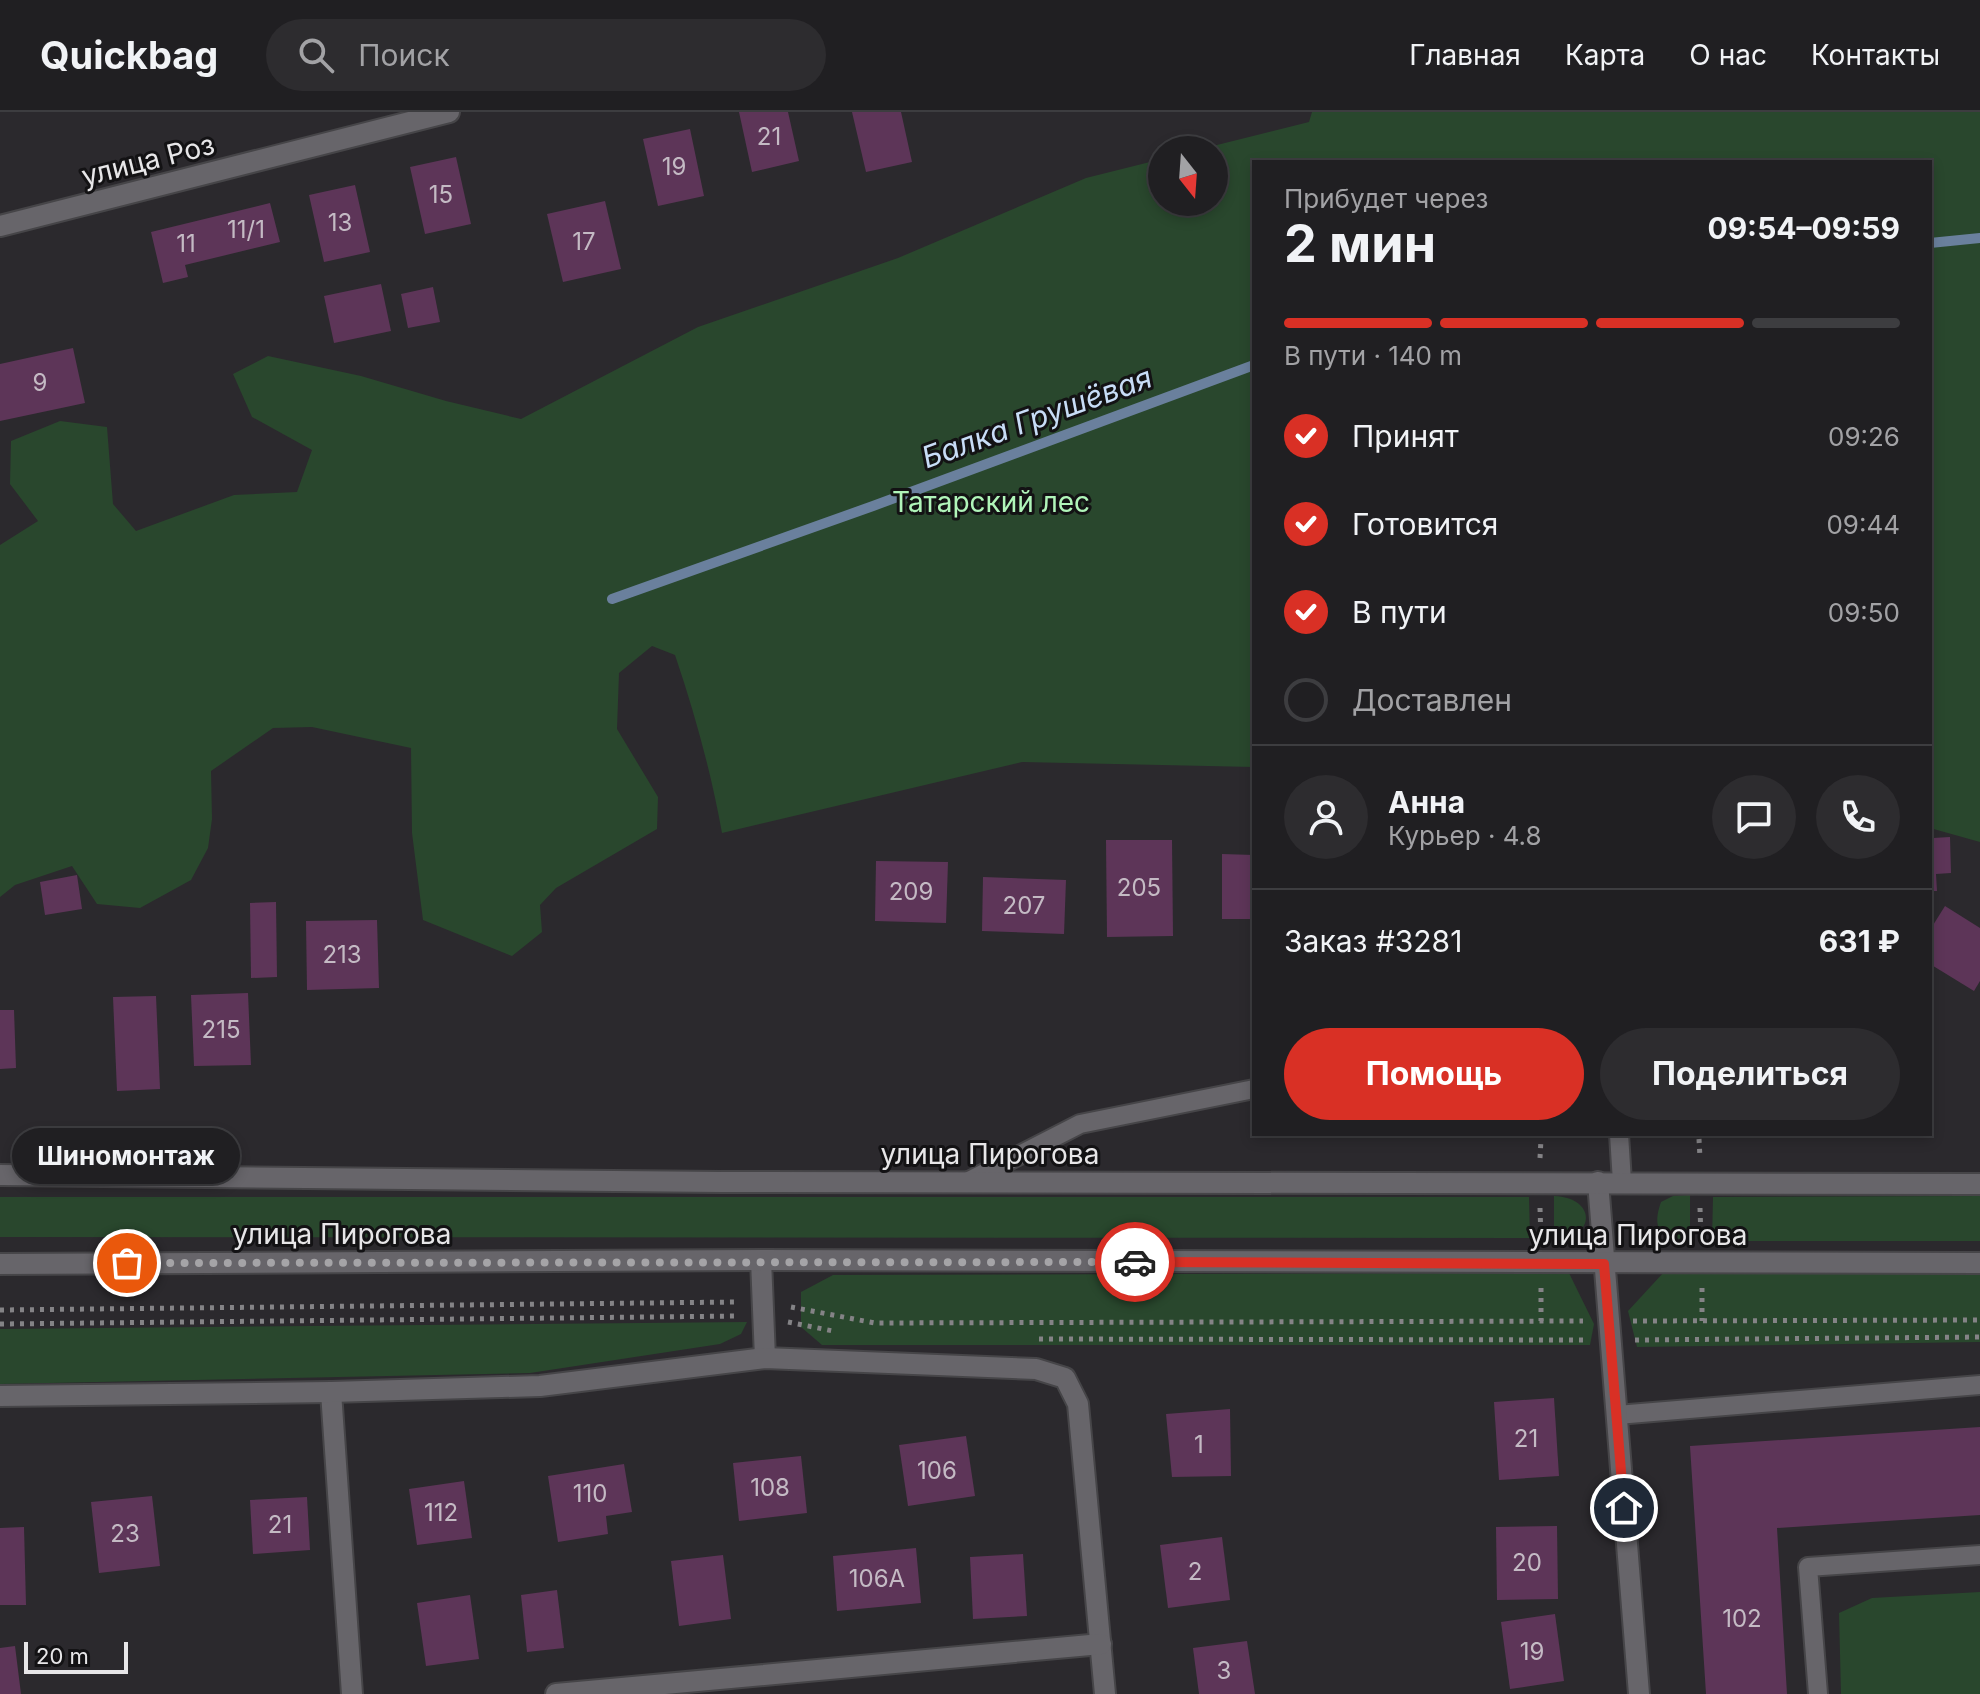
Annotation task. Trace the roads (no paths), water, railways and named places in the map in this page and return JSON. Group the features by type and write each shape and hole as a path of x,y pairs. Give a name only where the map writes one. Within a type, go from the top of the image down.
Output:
{"main road":[{"name":"улица Роз","path":"0,226 449,112"},
{"name":"улица Пирогова","path":"0,1175 967,1182 1980,1184"},
{"path":"1598,1182 1639,1694"},
{"name":"улица Пирогова","path":"0,1264 761,1260 1980,1263"},
{"path":"761,1260 765,1358"},
{"path":"0,1396 540,1386 765,1358 1036,1369 1065,1378 1078,1404 1105,1694"},
{"path":"331,1392 352,1694"},
{"path":"556,1694 1101,1644"}],"lane":[{"path":"967,1182 1080,1124 1252,1089"},
{"path":"1619,1136 1622,1182"},
{"path":"1617,1415 1980,1385"},
{"path":"1818,1694 1808,1567 1980,1555"}],"waterway":[{"name":"Балка Грушёвая","path":"1932,243 1980,238"},
{"name":"Балка Грушёвая","path":"612,599 1252,366"}],"place":[{"name":"Шиномонтаж","path":"127,1263"}],"park label":[{"name":"Татарский лес","path":"991,502"}]}
